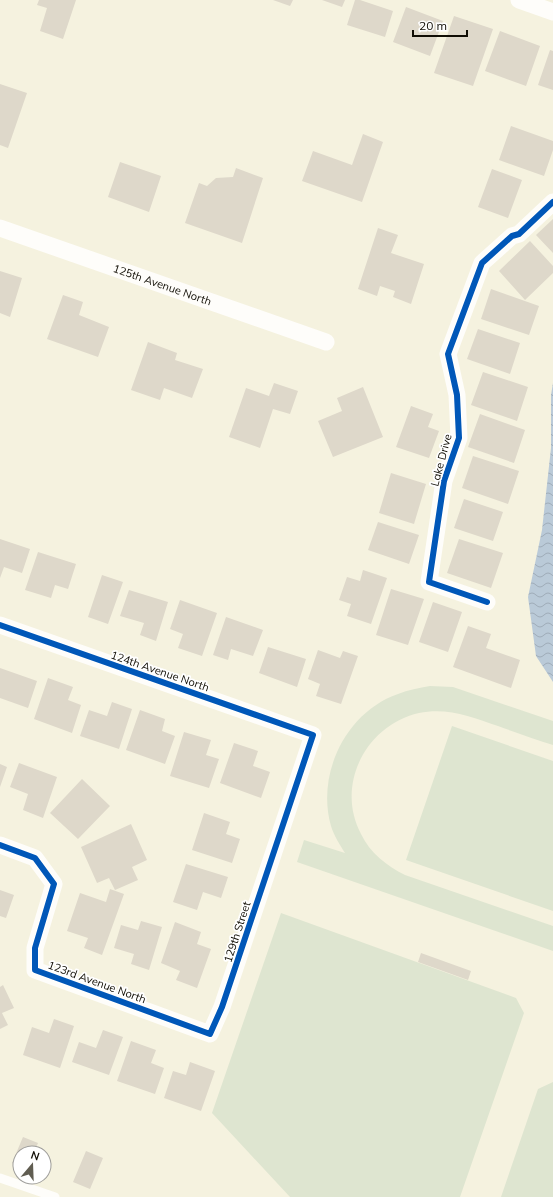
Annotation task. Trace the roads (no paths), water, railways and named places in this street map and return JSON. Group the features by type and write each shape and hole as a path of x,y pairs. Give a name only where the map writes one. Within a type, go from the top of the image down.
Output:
{"street":[{"path":"519,0 553,12"},
{"name":"Lake Drive","path":"487,602 429,582 444,480 459,438 457,395 448,354 482,263 512,236 519,234 553,202"},
{"name":"125th Avenue North","path":"0,228 326,342"},
{"name":"124th Avenue North","path":"0,625 313,735"},
{"name":"129th Street","path":"210,1034 222,1007 313,735"},
{"name":"123rd Avenue North","path":"0,845 35,858 54,884 35,948 35,970 210,1034"}],"lane":[{"path":"0,1178 55,1197"}],"water":[{"path":"553,383 553,682 536,656 528,597 542,530 551,448 551,395"}]}
